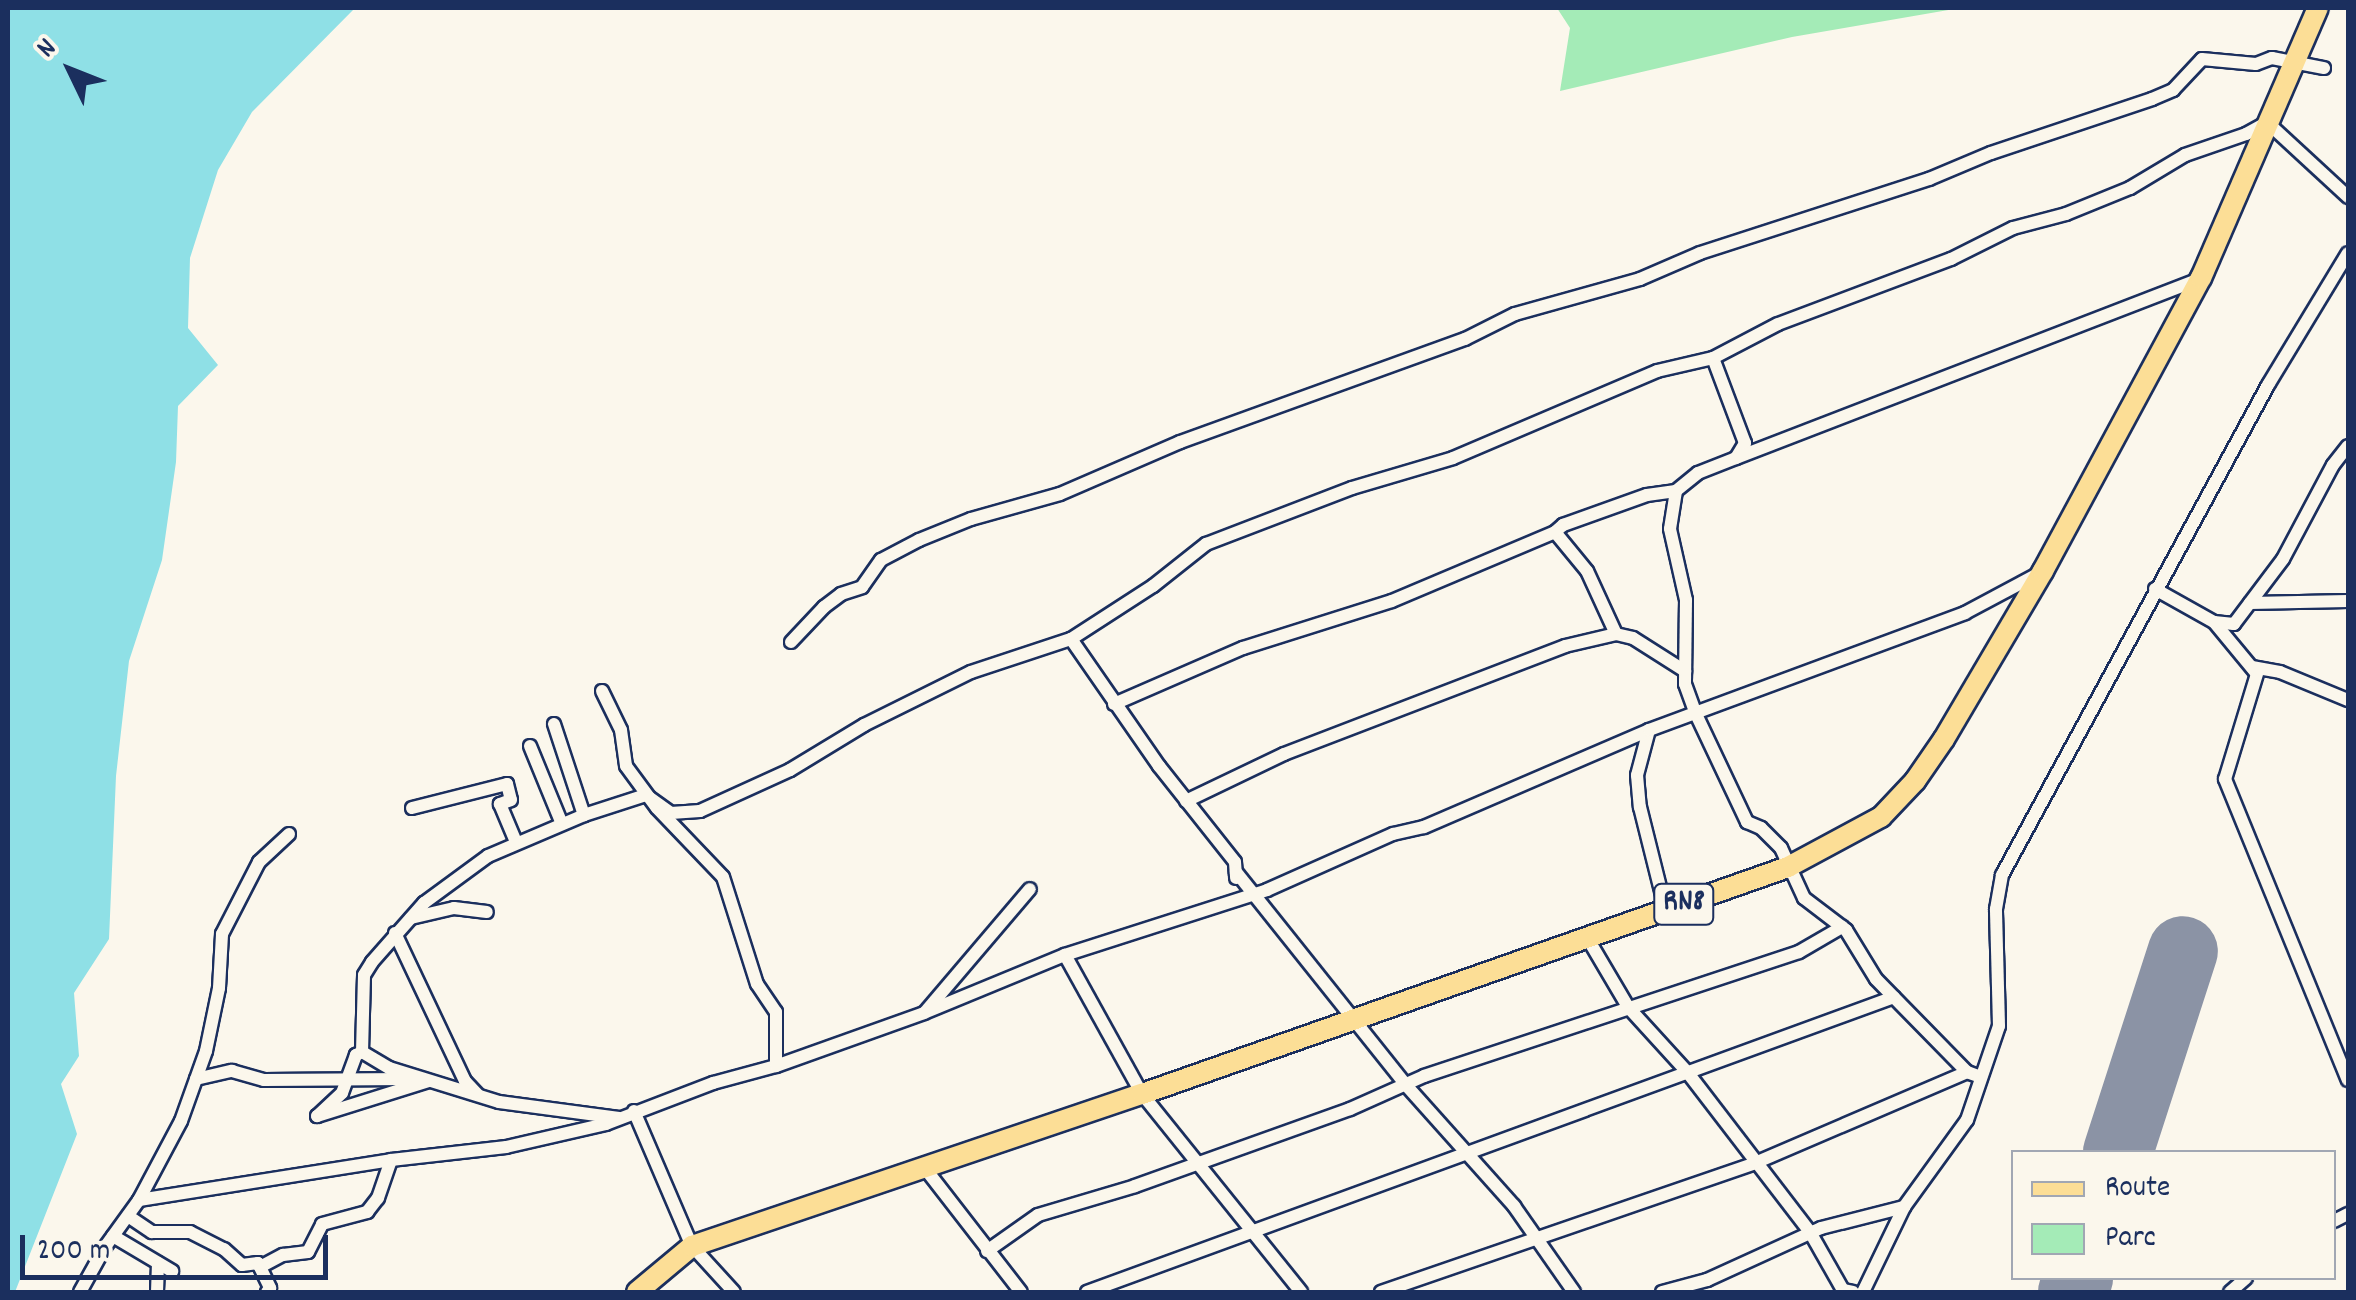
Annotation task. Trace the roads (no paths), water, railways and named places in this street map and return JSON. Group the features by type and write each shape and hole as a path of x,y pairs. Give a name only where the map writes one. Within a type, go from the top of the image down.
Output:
{"main road":[{"name":"RN8","path":"638,1292 692,1246 1142,1094 1788,867 1881,817 1915,781 2044,571 2202,278 2318,8"}],"street":[{"path":"791,642 824,607 862,586 881,560 948,527 1080,486 1180,442 1465,339 1515,314 1640,278 1700,253 1929,180 1991,153 2152,99 2173,90 2202,59 2256,64 2272,58 2324,68"},
{"path":"646,795 671,813 700,810 790,770 864,725 971,672 1071,639 1153,586 1206,544 1352,488 1453,458 1657,371 1713,358 1778,324 1951,259 2012,228 2066,214 2130,188 2185,155 2270,122 2348,198"},
{"path":"1863,1292 1904,1207 1967,1120 1974,1074 1999,1026 1996,909 2002,875 2155,588 2268,385 2348,253"},
{"path":"1114,704 1243,648 1436,584 1647,495 1676,490 1698,473 2064,335 2202,278"},
{"path":"1713,358 1745,443 1736,458"},
{"path":"2214,622 2234,624 2283,558 2333,464 2348,446"},
{"path":"1676,490 1670,529 1686,600 1685,671 1694,712 1747,822 1762,828 1780,848 1804,898 1842,927 1894,997 1974,1074"},
{"path":"1556,532 1586,572 1616,634"},
{"path":"139,1200 391,1160 506,1148 619,1118 924,1013 1065,954 1255,894 1392,834 1424,828 1694,712 1965,613 2044,571"},
{"path":"2155,588 2214,622 2258,674 2225,779 2348,1080"},
{"path":"2250,602 2347,603"},
{"path":"1186,801 1284,754 1565,646 1616,634 1634,638 1685,671"},
{"path":"1071,639 1114,704 1235,862 1238,898"},
{"path":"2252,668 2280,672 2348,700"},
{"path":"602,691 622,730 626,766 646,795 723,877 757,984 776,1012 776,1066"},
{"path":"554,724 584,814"},
{"path":"1649,730 1638,775 1640,808 1666,911"},
{"path":"530,746 562,824"},
{"path":"412,808 507,784 512,800 500,804 516,842"},
{"path":"362,1052 364,975 409,918 472,866 516,842 584,814 646,795"},
{"path":"80,1292 139,1200 181,1121 196,1080 219,988 222,934 259,862 289,834"},
{"path":"1236,872 1350,1018 1514,1206 1574,1292"},
{"path":"924,1013 1030,889"},
{"path":"409,918 454,908 487,912"},
{"path":"987,1251 1038,1216 1136,1186 1195,1161 1350,1109 1405,1084 1799,952 1842,927"},
{"path":"395,933 466,1080 478,1096"},
{"path":"1588,938 1628,1007 1688,1073 1810,1232 1843,1290 1853,1292"},
{"path":"1065,954 1142,1094 1301,1292"},
{"path":"1087,1292 1894,997"},
{"path":"362,1052 356,1055 342,1093 317,1116 425,1080"},
{"path":"362,1052 389,1068 478,1096 560,1113 619,1118"},
{"path":"196,1080 232,1071 264,1080 316,1076 425,1080"},
{"path":"1381,1292 1755,1163 1974,1074"},
{"path":"634,1111 692,1246 734,1292"},
{"path":"260,1267 283,1255 308,1252 322,1224 367,1212 378,1198 391,1160"},
{"path":"924,1168 1021,1292"},
{"path":"1662,1292 1707,1280 1810,1232 1904,1207"},
{"path":"128,1216 152,1232 190,1232 224,1249 242,1264 258,1262 270,1288 267,1292"},
{"path":"113,1236 172,1271"},
{"path":"148,1292 157,1286 158,1263"}],"water":[{"path":"8,8 355,8 252,112 218,170 190,258 188,328 218,365 178,406 176,462 162,560 129,661 116,776 109,939 74,993 79,1056 61,1084 77,1134 15,1292 8,1292"}]}
